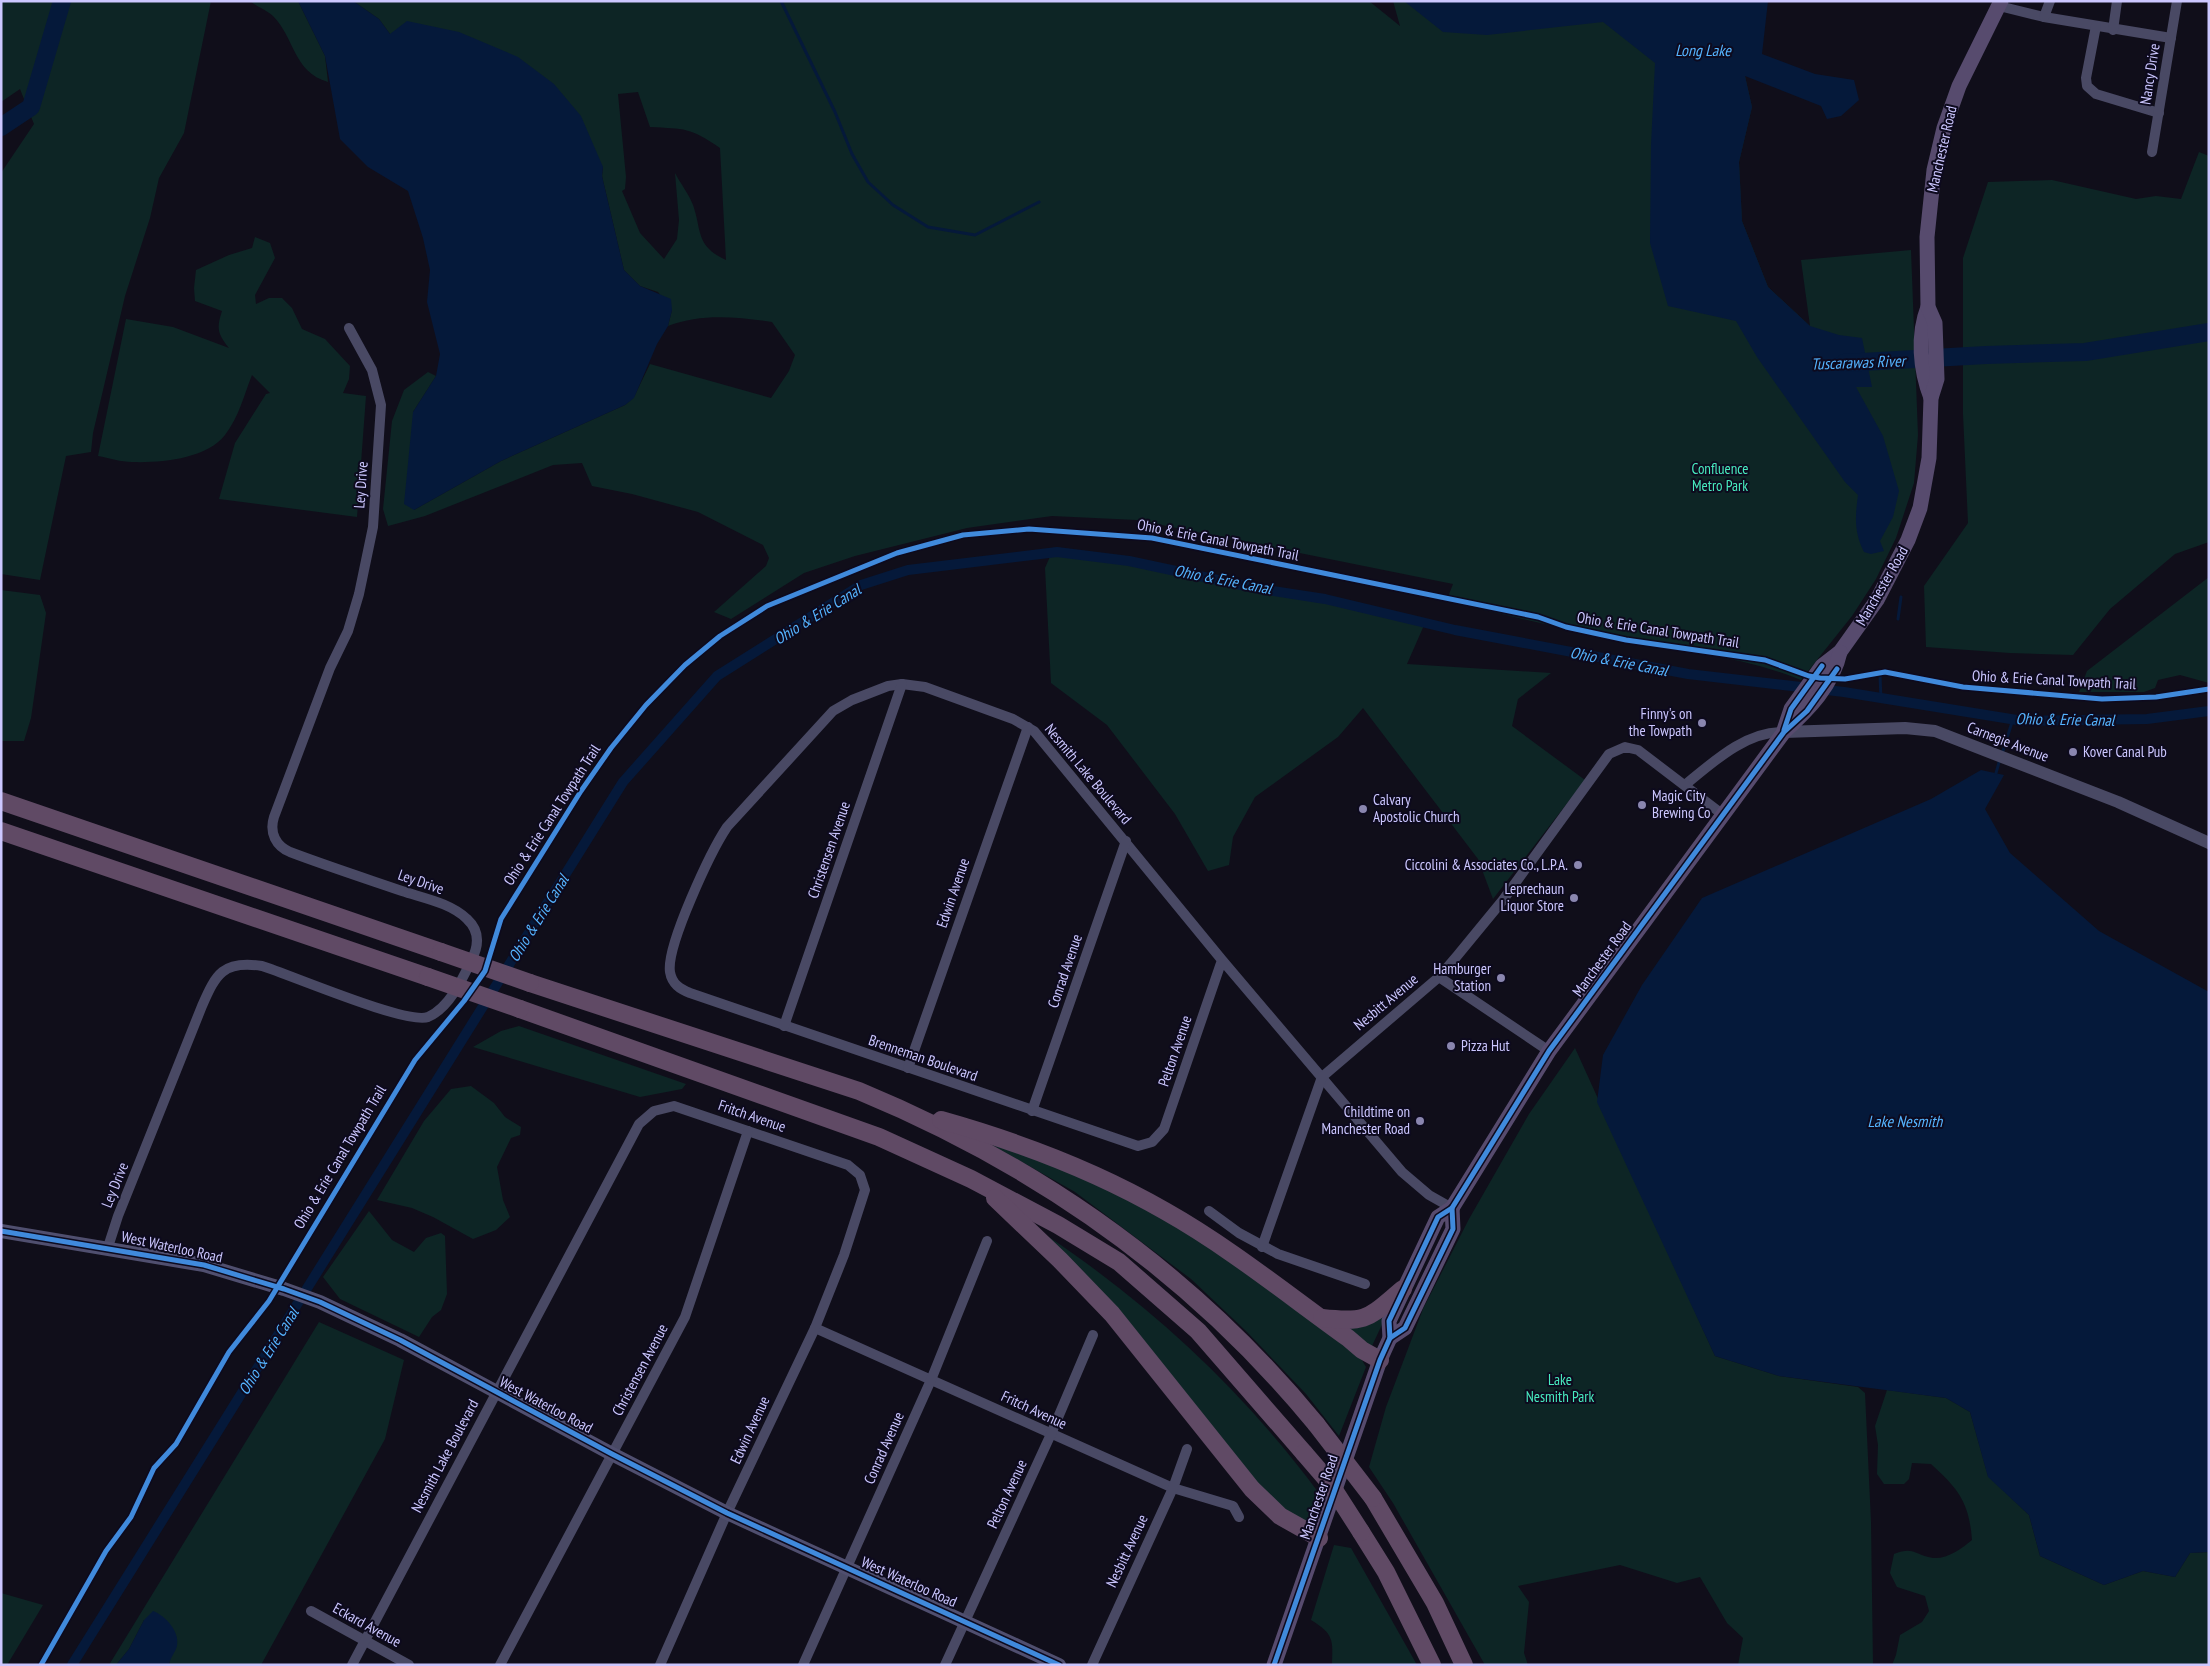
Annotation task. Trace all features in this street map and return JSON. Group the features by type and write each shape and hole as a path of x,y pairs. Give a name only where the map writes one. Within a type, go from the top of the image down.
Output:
{"highway":[{"path":"1,800 530,983 850,1088 902,1109 996,1156 1048,1187 1126,1240 1195,1297 1245,1343 1316,1424 1373,1498 1436,1603 1464,1665"},
{"path":"1,831 520,1009 879,1137 978,1182 1058,1225 1119,1262 1198,1331 1329,1482 1386,1572 1432,1665"},
{"path":"902,1109 1002,1137 1098,1176 1167,1212 1320,1318 1362,1350 1380,1360"},
{"path":"978,1182 1107,1308 1252,1489 1280,1516 1319,1538"},
{"path":"1320,1318 1349,1321 1368,1317 1403,1288"}],"main road":[{"name":"Manchester Road","path":"1274,1665 1380,1360 1390,1338 1389,1321 1438,1217 1452,1208 1549,1051 1784,732 1807,711 1829,668 1877,600 1895,568 1914,525 1926,478 1931,398 1927,229 1931,191 1938,150 1958,87 2000,3"},
{"name":"Manchester Road","path":"1784,732 1791,709 1829,668"},
{"name":"Manchester Road","path":"1390,1338 1405,1328 1453,1228 1452,1208"},
{"name":"West Waterloo Road","path":"1,1231 108,1247 204,1265 320,1302 400,1340 612,1454 727,1513 801,1549 846,1567 1059,1665"}],"street":[{"path":"2044,17 2050,1"},
{"path":"2113,30 2117,1"},
{"name":"Nancy Drive","path":"2152,152 2176,1"},
{"path":"2000,3 2044,17 2113,30 2171,38"},
{"path":"2096,26 2086,78 2087,86 2096,94 2159,113"},
{"name":"Ley Drive","path":"108,1247 118,1216 211,984 222,971 241,964 262,966 394,1013 421,1018 436,1012 448,1000 463,978 476,948 474,928 460,912 290,852 279,844 273,833 274,817 332,665 348,631 359,594 373,527 381,405 372,370 350,328"},
{"name":"Nesmith Lake Boulevard","path":"690,993 682,990 672,979 670,957 711,852 727,827 833,711 852,700 888,686 902,684 934,690 1013,718 1028,727 1040,738 1222,960 1402,1172 1429,1195 1452,1208"},
{"name":"Christensen Avenue","path":"784,1026 902,684"},
{"name":"Edwin Avenue","path":"908,1068 1028,727"},
{"name":"Carnegie Avenue","path":"1784,732 1905,728 1927,730 1986,750 2151,816 2209,843"},
{"path":"1685,785 1754,736 1771,732 1784,732"},
{"name":"Nesbitt Avenue","path":"1322,1077 1439,977 1503,900 1609,754 1618,748 1632,748 1685,785 1722,814"},
{"name":"Conrad Avenue","path":"1032,1111 1126,841"},
{"name":"Pelton Avenue","path":"1147,1144 1159,1137 1164,1129 1222,960"},
{"path":"1439,977 1549,1051"},
{"name":"Brenneman Boulevard","path":"690,993 1132,1145 1147,1144"},
{"path":"1262,1247 1322,1077"},
{"name":"Fritch Avenue","path":"636,1130 646,1116 654,1110 674,1106 854,1168 863,1181 865,1190 861,1205"},
{"name":"Nesmith Lake Boulevard","path":"352,1665 636,1130"},
{"name":"Christensen Avenue","path":"500,1665 685,1317 748,1131"},
{"name":"Edwin Avenue","path":"660,1665 727,1513 815,1328 844,1256 861,1205"},
{"path":"1209,1211 1262,1247 1365,1284"},
{"name":"Conrad Avenue","path":"803,1665 931,1380 987,1241"},
{"name":"Fritch Avenue","path":"815,1328 1173,1488 1233,1506 1239,1517"},
{"name":"Pelton Avenue","path":"945,1665 1051,1434 1093,1335"},
{"name":"Nesbitt Avenue","path":"1092,1665 1173,1488 1187,1449"},
{"name":"Eckard Avenue","path":"311,1611 410,1665"}],"green space":[{"path":"1,1 211,1 184,133 159,178 150,218 125,296 93,433 91,452 66,456 40,580 1,574 1,173 34,124 20,89 1,102"},
{"path":"250,1 298,1 325,56 328,82 308,71 301,63 286,34 273,16"},
{"name":"Confluence Metro Park","path":"353,1 1369,1 1400,26 1393,1 1768,1 1745,76 1752,107 1739,162 1742,221 1768,287 1810,326 1801,260 1911,250 1918,435 1914,483 1896,538 1876,579 1852,616 1801,680 1757,665 1735,660 1599,636 1446,602 1453,584 1137,520 1052,516 967,528 855,556 804,573 731,619 714,612 766,566 769,558 763,545 698,512 632,494 592,486 582,463 553,465 425,516 388,526 383,509 392,421 404,390 428,372 436,376 413,412 414,510 501,461 625,405 634,397 650,364 771,398 789,371 795,355 772,322 720,317 693,319 668,326 672,310 658,292 640,286 624,270 602,176 603,167 390,34 379,19","holes":["638,92 650,127 687,130 720,148 726,260 716,255 704,243 691,201 675,173 679,220 677,239 664,259 640,233 622,191 625,189 626,177 618,94"]},
{"path":"2199,152 2209,156 2209,542 2175,554 2110,609 2073,655 1926,647 1924,586 1968,523 1963,414 1963,258 1988,182 2052,180 2136,199 2156,196 2181,199"},
{"path":"255,237 270,243 275,258 255,295 256,304 269,298 282,298 292,308 302,329 325,339 350,366 349,379 343,393 366,396 357,517 219,499 235,443 266,394 270,393 252,375 238,413 230,428 217,443 207,449 182,458 156,462 128,462 98,456 126,319 173,327 229,348 219,331 222,311 195,301 196,270 229,255 252,248"},
{"path":"1052,552 1193,573 1286,591 1425,623 1407,664 1551,673 1518,699 1512,726 1585,780 1493,899 1478,859 1363,708 1338,737 1255,797 1233,837 1229,865 1208,871 1175,814 1107,725 1051,683 1045,568"},
{"path":"2209,577 2209,683 2180,675 2158,680 2155,688 2144,692 2079,692 2087,671"},
{"path":"1,590 40,595 46,613 31,718 24,741 1,741"},
{"path":"519,1026 686,1084 682,1089 640,1097 473,1047 501,1031"},
{"name":"Lake Nesmith Park","path":"1575,1048 1715,1356 1779,1376 1858,1387 1865,1393 1871,1522 1873,1665 1738,1665 1743,1638 1727,1623 1700,1577 1677,1583 1620,1565 1518,1586 1529,1602 1524,1653 1528,1665 1485,1665 1393,1503 1369,1467 1386,1407 1423,1309 1469,1219 1529,1114"},
{"path":"471,1086 494,1103 505,1117 521,1127 520,1135 511,1138 497,1167 503,1200 510,1217 496,1230 473,1239 412,1208 377,1200 424,1121 451,1089"},
{"path":"993,1142 1083,1176 1164,1219 1229,1261 1356,1350 1366,1367 1339,1436 1306,1394 1247,1332 1191,1279 1075,1192 992,1145"},
{"path":"369,1211 392,1240 414,1252 426,1238 441,1233 445,1236 447,1294 441,1310 432,1317 419,1337 340,1299 323,1277"},
{"path":"1049,1237 1124,1292 1160,1322 1227,1385 1259,1419 1318,1492 1310,1517 1304,1522 1294,1519 1254,1482 1048,1240"},
{"path":"1387,1314 1371,1348 1342,1329"},
{"path":"319,1322 404,1360 385,1439 261,1665 169,1665 170,1660 144,1620 129,1649 116,1665 109,1665"},
{"path":"1887,1390 1946,1398 1970,1412 1988,1476 2029,1515 2040,1556 2104,1585 2143,1571 2175,1577 2190,1553 2209,1552 2209,1665 1892,1665 1900,1635 1922,1622 1929,1611 1925,1596 1897,1587 1890,1573 1894,1554 1910,1551 1927,1557 1939,1558 1954,1553 1972,1540 1965,1505 1955,1489 1931,1464 1912,1463 1909,1479 1904,1484 1884,1484 1877,1474 1878,1445 1875,1426"},
{"path":"1334,1545 1351,1548 1417,1665 1332,1665 1332,1643 1330,1638 1324,1629 1311,1620"},
{"path":"1,1593 43,1605 7,1665 1,1665"}],"water":[{"path":"298,1 353,1 379,19 390,34 407,21 459,32 518,57 554,84 581,116 603,167 602,176 624,270 640,286 671,299 672,310 668,326 657,344 634,398 625,405 501,461 414,510 404,504 413,412 436,376 440,354 427,302 430,270 423,238 408,191 368,167 340,139 325,56"},
{"name":"Long Lake","path":"1404,1 1768,1 1762,54 1815,74 1854,80 1859,100 1841,116 1827,119 1821,106 1745,76 1752,107 1739,162 1742,221 1768,287 1810,326 1839,335 1862,338 1872,387 1856,387 1883,436 1899,491 1893,517 1880,541 1884,551 1871,554 1864,552 1858,538 1856,524 1858,495 1845,482 1757,357 1736,321 1668,306 1650,243 1651,145 1655,63 1603,22 1487,35 1443,32"},
{"name":"Lake Nesmith","path":"1981,770 2004,775 1985,809 2010,853 2099,931 2209,992 2209,1552 2190,1553 2175,1577 2143,1571 2104,1585 2040,1556 2029,1515 1988,1477 1970,1412 1946,1398 1779,1376 1715,1356 1597,1102 1603,1055 1642,985 1702,898 1931,799"},
{"path":"153,1611 171,1625 176,1635 177,1646 169,1665 116,1665 129,1649 144,1620"}],"waterway":[{"name":"Tuscarawas River","path":"1,127 31,107 62,1"},
{"path":"781,1 835,112 852,154 868,182 893,205 928,227 975,235 1039,202"},
{"name":"Tuscarawas River","path":"1844,363 1986,355 2085,352 2209,332"},
{"name":"Ohio & Erie Canal","path":"72,1665 623,782 717,676 861,585 908,570 1057,552 1129,561 1260,589 1325,599 1455,630 1688,674 1844,692 2023,721 2147,719 2209,711"},
{"path":"1898,619 1901,597"},
{"path":"1880,676 1881,699"},
{"path":"2002,754 2013,719"},
{"path":"1996,773 2000,759"}],"cycle path":[{"name":"Ohio & Erie Canal Towpath Trail","path":"41,1665 106,1551 131,1517 154,1468 176,1444 229,1352 269,1301 415,1060 464,1001 485,971 501,919 581,791 611,748 646,705 685,665 720,636 767,606 897,553 963,535 1029,529 1152,538 1538,617 1566,627 1626,640 1765,660 1809,676 1820,678 1845,679 1885,672 1963,687 2102,699 2156,697 2209,689"},
{"path":"1784,730 1791,709 1822,666"},
{"path":"1274,1665 1380,1360 1390,1338 1389,1321 1438,1217 1452,1208 1549,1051 1784,732 1807,711 1837,669"},
{"path":"1390,1338 1405,1328 1453,1229 1452,1208"},
{"path":"1,1231 204,1265 320,1302 400,1340 612,1454 727,1513 1059,1665"}],"place":[{"name":"Finny's on the Towpath","path":"1702,723"},
{"name":"Kover Canal Pub","path":"2073,752"},
{"name":"Magic City Brewing Co","path":"1642,805"},
{"name":"Calvary Apostolic Church","path":"1363,809"},
{"name":"Ciccolini & Associates Co., L.P.A.","path":"1578,865"},
{"name":"Leprechaun Liquor Store","path":"1574,898"},
{"name":"Hamburger Station","path":"1501,978"},
{"name":"Pizza Hut","path":"1451,1046"},
{"name":"Childtime on Manchester Road","path":"1420,1121"}]}
